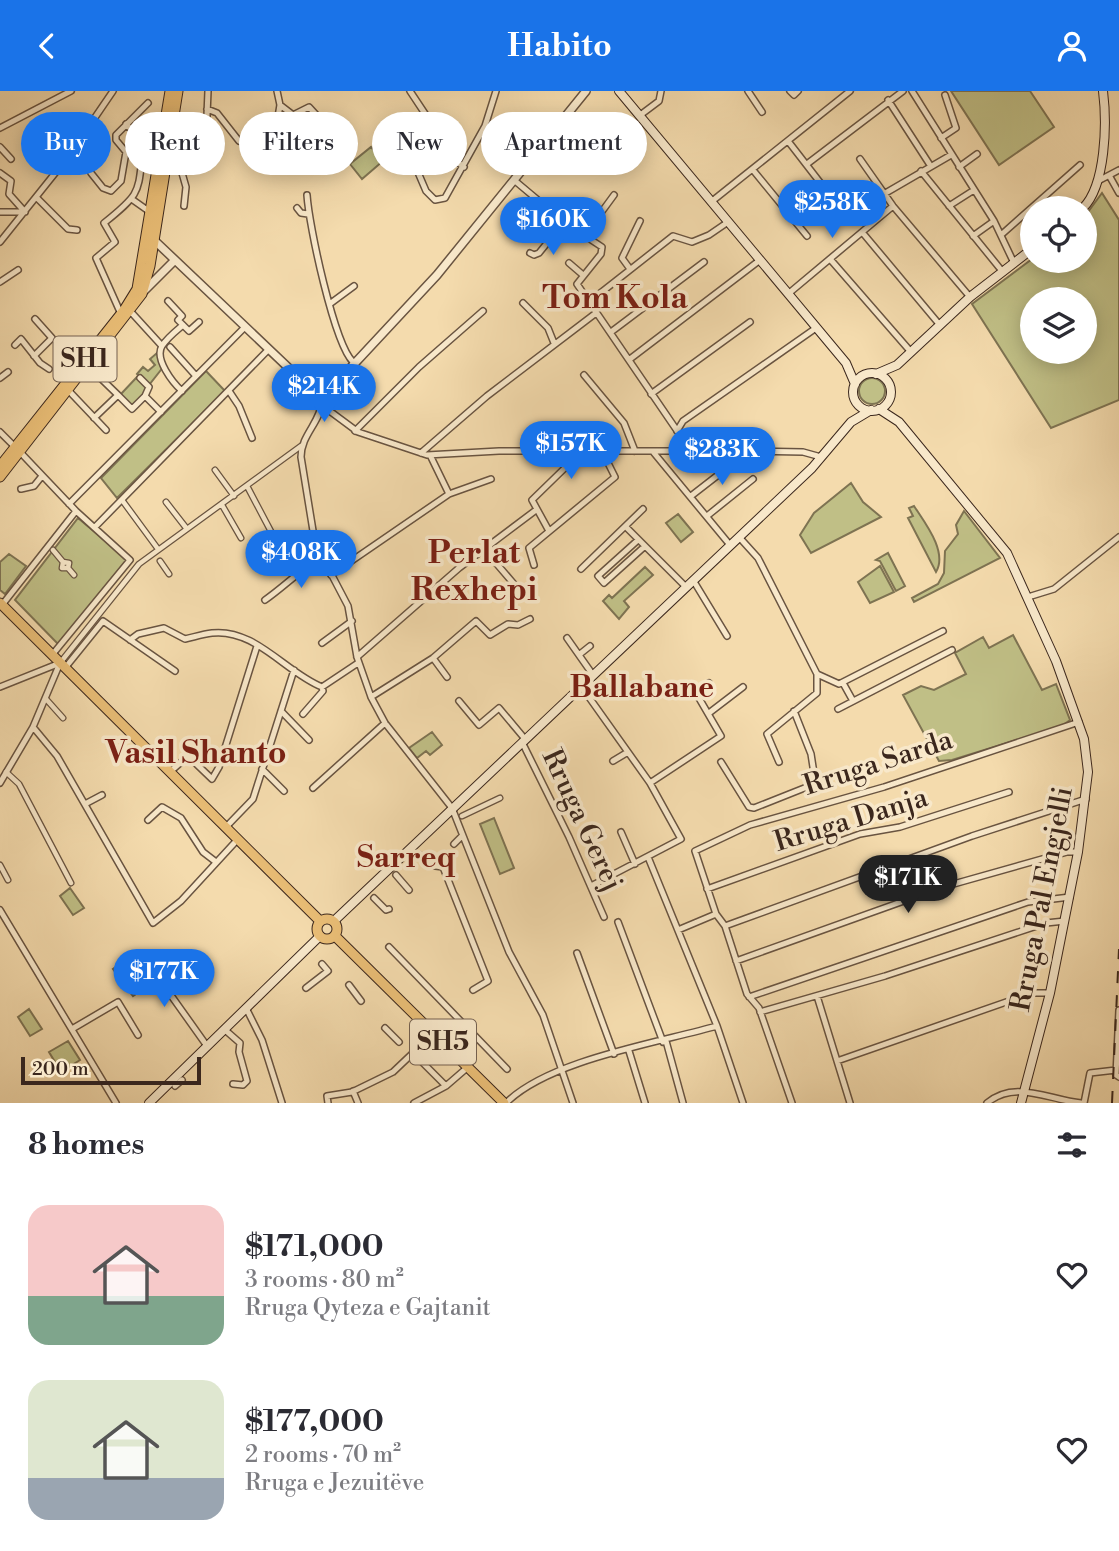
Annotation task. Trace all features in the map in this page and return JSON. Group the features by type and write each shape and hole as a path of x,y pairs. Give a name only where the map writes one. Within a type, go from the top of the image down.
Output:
{"main road":[{"name":"SH1","path":"167,112 170,91"},
{"name":"SH1","path":"174,112 177,91"},
{"path":"619,91 636,112"},
{"path":"1090,196 1098,181 1103,91"},
{"path":"647,126 846,363 864,375 876,374 897,365 970,296 1020,258"},
{"name":"SH1","path":"0,477 137,289 151,240 157,175"},
{"name":"SH1","path":"0,466 18,450 68,391 131,312 144,291 164,175"},
{"path":"846,363 855,384 854,398 858,404 875,410"},
{"path":"851,422 889,400 889,384 897,365"},
{"path":"876,374 889,384"},
{"path":"855,384 864,375"},
{"name":"Rruga Pal Engjelli","path":"889,400 899,422 1007,553 1079,722 1087,755 1086,799 1070,897 1050,993 1021,1103"},
{"path":"1,604 320,921 334,921 821,457 851,422 858,404"},
{"name":"Rruga Pal Engjelli","path":"875,410 899,422"},
{"path":"320,921 317,929 320,936 326,939 335,936 338,930 334,921"},
{"path":"149,1103 320,936"},
{"name":"SH5","path":"335,936 505,1103"}],"street":[{"path":"0,128 71,91"},
{"path":"0,242 37,198 113,91"},
{"path":"207,112 208,91"},
{"path":"277,91 278,112"},
{"path":"410,91 424,112"},
{"path":"489,112 496,91"},
{"path":"569,112 586,91"},
{"path":"748,91 762,111"},
{"path":"790,91 794,96 799,91"},
{"path":"711,202 850,91"},
{"path":"807,164 903,91"},
{"path":"912,91 993,221 1014,263"},
{"path":"644,112 659,101 659,92"},
{"path":"942,138 956,128 945,95"},
{"path":"888,100 930,165"},
{"path":"139,112 148,103"},
{"path":"279,106 288,112"},
{"path":"299,112 309,107 314,112"},
{"path":"207,109 217,113 239,141"},
{"path":"125,125 116,135 116,140 125,151"},
{"path":"467,161 481,134"},
{"path":"788,141 846,216 951,155"},
{"path":"0,147 10,159"},
{"path":"959,167 977,154"},
{"path":"93,175 103,188 111,191 121,181 125,158"},
{"path":"860,159 893,206 970,296"},
{"path":"1046,196 1080,165"},
{"path":"753,170 807,236"},
{"path":"1098,181 1119,170"},
{"path":"921,171 1002,271"},
{"path":"0,173 11,181 9,194 25,212"},
{"path":"121,314 96,258 115,242 104,223 133,200 138,190 140,175"},
{"path":"184,175 184,206"},
{"path":"419,175 426,191 435,201 445,198 459,175"},
{"path":"0,783 33,727 62,665 102,621 139,564 157,555 187,529 301,446 328,391 437,275 518,175"},
{"path":"1110,177 1119,193"},
{"path":"514,180 564,222 603,250 577,284 677,431 684,452"},
{"path":"948,206 974,190"},
{"path":"307,195 308,214 331,303 343,345 353,362"},
{"path":"584,236 614,195"},
{"path":"37,198 68,229 77,230"},
{"path":"133,200 152,213"},
{"path":"788,295 893,206"},
{"path":"297,208 301,213 308,214"},
{"path":"0,212 25,212"},
{"path":"1001,235 1020,219"},
{"path":"630,269 622,258 640,221"},
{"path":"973,236 993,221"},
{"path":"530,253 539,253 564,222"},
{"path":"589,302 673,236 692,243 709,236 728,222"},
{"path":"862,232 939,324"},
{"path":"151,240 314,392 316,400 322,401 327,409 355,431 421,453 749,451 803,452 821,457"},
{"path":"830,259 911,352"},
{"path":"144,291 175,260"},
{"path":"630,359 760,260"},
{"path":"611,332 704,262"},
{"path":"569,263 583,275"},
{"path":"0,282 18,270"},
{"path":"331,303 354,286"},
{"path":"168,301 182,316 178,320 189,331 199,322"},
{"path":"523,303 548,328 554,343"},
{"path":"355,431 419,367 483,311"},
{"path":"131,312 162,346"},
{"path":"421,453 554,343 596,313"},
{"path":"34,356 52,338 35,319"},
{"path":"651,394 750,322"},
{"path":"182,391 170,379 160,353 162,346 183,325"},
{"path":"69,504 245,327"},
{"path":"677,431 683,421 816,328"},
{"path":"15,345 21,339 49,369"},
{"path":"170,347 196,376"},
{"path":"95,527 268,350"},
{"path":"88,366 132,409 145,396 149,387 140,378"},
{"path":"162,374 166,367"},
{"path":"0,377 8,372"},
{"path":"584,375 628,429 635,451"},
{"path":"314,392 321,387 328,391"},
{"path":"68,391 106,430"},
{"path":"229,391 239,406 252,438"},
{"path":"88,426 118,395"},
{"path":"145,396 161,412"},
{"path":"0,432 76,511 130,557 130,562 52,655"},
{"path":"301,446 314,539 352,621 358,660 371,697 385,723 452,808 504,941 539,1006 564,1070 573,1103"},
{"path":"549,531 536,510 533,498 564,470 576,451"},
{"path":"534,565 528,550 615,477 602,451"},
{"path":"691,496 749,451"},
{"path":"654,453 730,545"},
{"path":"430,455 449,494"},
{"path":"215,470 234,496"},
{"path":"21,489 34,486 42,476"},
{"path":"331,575 449,494 491,478"},
{"path":"707,516 753,479"},
{"path":"247,486 276,541"},
{"path":"122,500 169,574"},
{"path":"166,502 187,529"},
{"path":"222,505 241,538"},
{"path":"581,569 643,509"},
{"path":"322,687 358,660 484,548 536,510"},
{"path":"1,604 76,511"},
{"path":"626,527 644,547 655,553 690,584 727,636"},
{"path":"739,537 758,558 817,674 818,691 767,734 768,743 779,762"},
{"path":"1028,597 1054,589 1119,537"},
{"path":"638,540 598,576 604,583 644,547"},
{"path":"484,548 514,585"},
{"path":"53,550 63,562 68,563 68,568 74,575"},
{"path":"265,600 294,579 300,570 322,557"},
{"path":"371,697 433,658 476,621 490,635 508,624 519,625 530,619"},
{"path":"102,621 175,671"},
{"path":"322,643 352,621"},
{"path":"130,640 138,634 164,628 182,639 219,633 257,646 322,687"},
{"path":"817,674 828,676 834,683 843,683 943,631"},
{"path":"567,638 593,675"},
{"path":"170,772 188,756 212,779 219,767 257,646"},
{"path":"580,654 590,646"},
{"path":"838,709 952,650"},
{"path":"433,658 447,677"},
{"path":"0,687 62,665"},
{"path":"226,827 253,799 294,670"},
{"path":"650,783 721,736 696,692 709,683"},
{"path":"843,683 853,701"},
{"path":"581,686 650,783 681,839 591,886"},
{"path":"303,714 323,691 322,687"},
{"path":"709,713 743,687"},
{"path":"46,699 63,718"},
{"name":"Rruga Gerej","path":"458,701 479,725 499,708 524,741 604,916"},
{"path":"281,711 309,740"},
{"path":"721,762 749,807 754,808 811,785 815,780 814,764 794,711"},
{"name":"Rruga Sarda","path":"707,889 694,852 750,825 884,787 1079,722"},
{"path":"313,788 385,723"},
{"path":"33,727 51,747 153,923 181,901 238,839"},
{"path":"613,761 628,752"},
{"path":"262,769 284,791"},
{"path":"6,772 19,784 71,883"},
{"name":"Rruga Danja","path":"707,889 860,834 900,827 1009,792"},
{"path":"85,804 102,795"},
{"path":"461,816 500,798"},
{"path":"724,926 972,836 1086,799"},
{"path":"148,820 162,807 181,818 203,852 216,862"},
{"path":"621,832 635,864"},
{"path":"454,844 462,836"},
{"path":"736,961 943,887 1067,852 1078,852"},
{"path":"420,855 428,865 443,867 488,981 473,990"},
{"path":"648,857 717,1026 743,1103"},
{"path":"0,865 8,880"},
{"path":"396,875 410,890"},
{"path":"707,889 716,914 724,926 749,997 760,1012 792,1103"},
{"path":"749,997 1028,902 1070,897"},
{"path":"374,898 386,910 389,909"},
{"path":"0,910 116,1103"},
{"path":"678,930 716,914"},
{"path":"760,1012 1046,923 1065,921"},
{"path":"618,922 664,1041 683,1103"},
{"path":"389,947 507,1069"},
{"path":"577,953 614,1054"},
{"path":"143,956 207,1046"},
{"path":"306,988 328,971 322,964"},
{"path":"349,985 361,1001"},
{"path":"837,1061 1032,993 1050,993"},
{"path":"817,996 850,1103"},
{"path":"72,1030 118,1002 138,1035"},
{"path":"246,1008 262,1040 282,1103"},
{"path":"987,1103 1002,1092 1025,1092 1083,1103 1090,1073 1118,1073 1119,1010"},
{"path":"505,1103 528,1085 564,1070 717,1026"},
{"path":"385,1028 399,1042"},
{"path":"224,1029 240,1043 239,1052 247,1081 243,1085 233,1084"},
{"path":"328,1103 327,1095 353,1091 393,1072 434,1033"},
{"path":"629,1051 645,1103"},
{"path":"413,1053 446,1086"},
{"path":"414,1103 446,1086 468,1067"},
{"path":"175,1086 182,1080"},
{"path":"353,1091 358,1103"}],"shaded area":[{"path":"951,91 1030,91 1054,127 999,165"},
{"path":"372,148 372,170 362,179 358,174 358,158"},
{"path":"1102,193 1119,220 1119,400 1051,428 972,304 1020,268 1020,273 1097,273 1097,200"},
{"path":"157,353 164,366 149,385 137,374 143,367 148,371 155,365 150,359"},
{"path":"206,371 225,391 117,498 101,478"},
{"path":"137,377 147,387 143,396 132,407 120,395"},
{"path":"872,378 881,382 885,391 881,400 872,404 863,400 859,391 863,382"},
{"path":"851,483 863,502 881,517 811,553 800,535 814,513"},
{"path":"914,506 937,547 939,564 936,572 908,518 913,516 909,508"},
{"path":"964,511 1000,558 914,602 912,598 938,584 944,573 945,551 958,534 956,525"},
{"path":"678,514 693,532 681,542 666,523"},
{"path":"78,518 128,560 58,644 15,600"},
{"path":"888,553 905,586 896,591 880,561 876,560"},
{"path":"9,554 26,566 5,594 0,590 0,562"},
{"path":"880,566 894,592 870,603 858,582"},
{"path":"645,567 653,575 624,601 629,607 619,619 603,601 609,595 612,598"},
{"path":"1013,635 1042,690 1056,684 1070,720 1062,726 952,760 939,761 903,695 921,686 934,690 966,674 955,653 983,637 989,648"},
{"path":"432,732 442,745 430,755 426,751 417,758 409,748"},
{"path":"494,818 514,868 500,874 480,824"},
{"path":"70,888 84,908 73,915 60,896"},
{"path":"130,957 150,984 133,996 113,969"},
{"path":"29,1009 42,1029 30,1036 18,1017"},
{"path":"68,1041 80,1060 61,1072 49,1052"}],"railway":[{"path":"1112,1103 1119,949"}],"district":[{"name":"Tom Kola","path":"615,298"},
{"name":"Perlat Rexhepi","path":"474,572"},
{"name":"Ballabane","path":"642,688"},
{"name":"Vasil Shanto","path":"196,753"},
{"name":"Sarreq","path":"406,858"}]}
